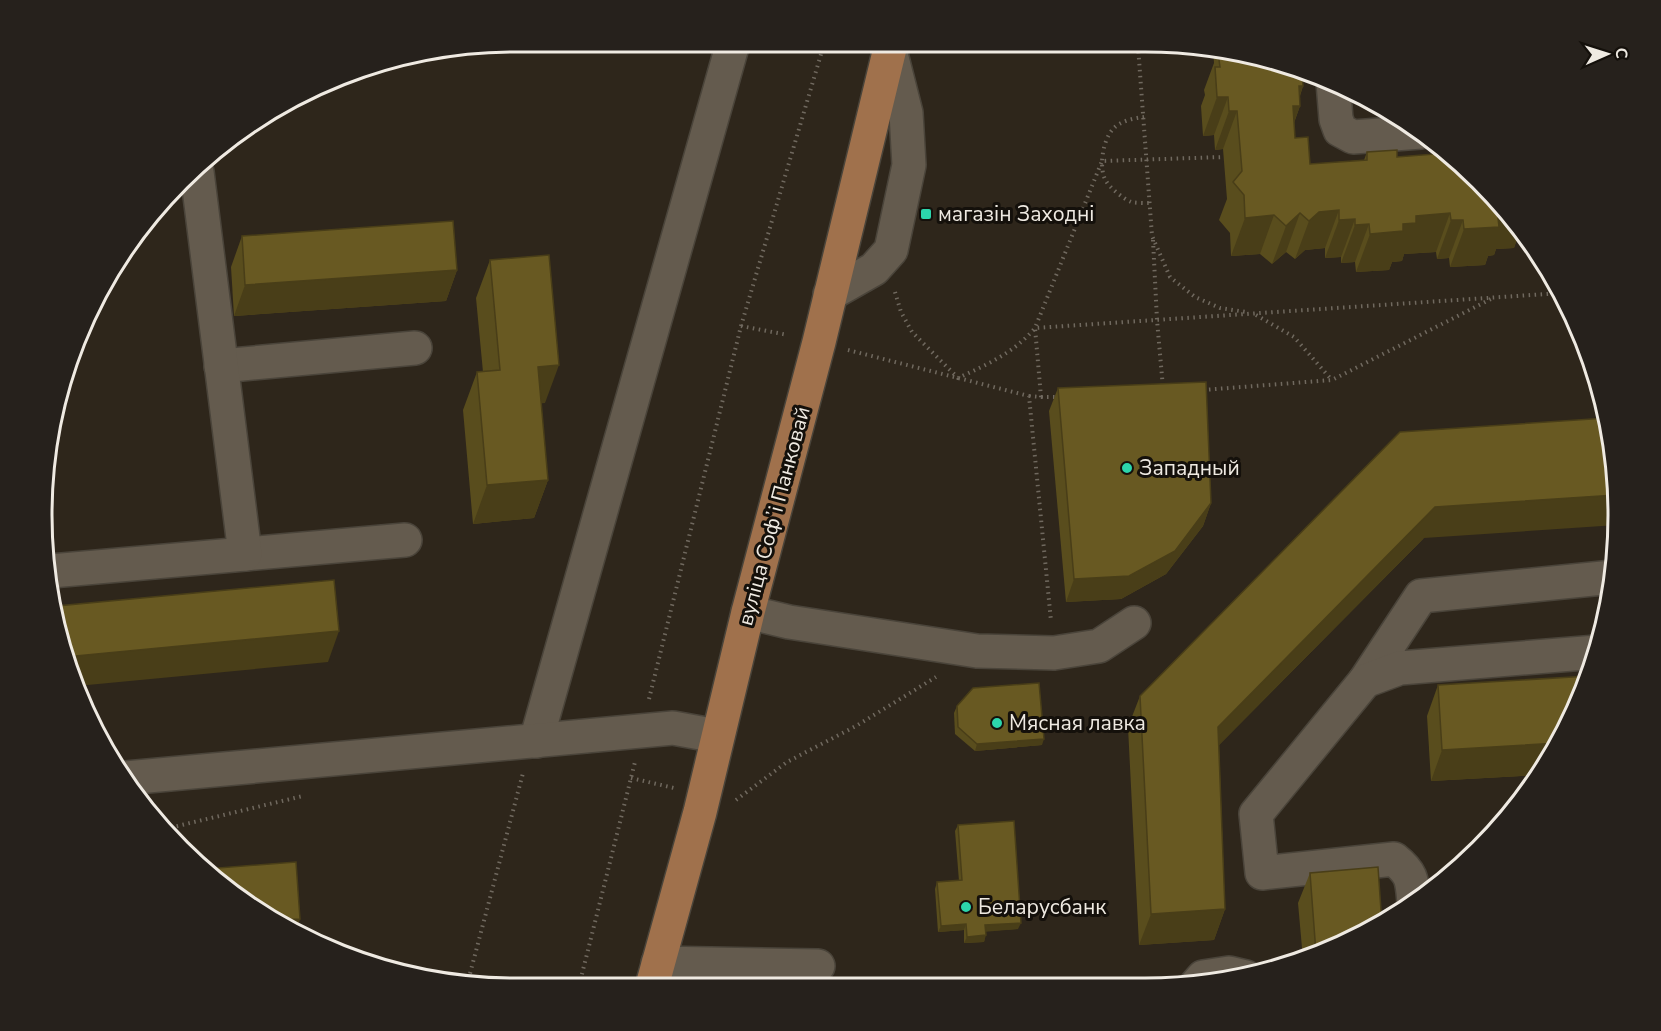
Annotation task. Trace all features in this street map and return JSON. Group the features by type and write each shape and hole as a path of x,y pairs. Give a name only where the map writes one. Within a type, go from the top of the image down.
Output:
{"main road":[{"name":"вуліца Софʼі Панковай","path":"655,974 704,794 748,612 819,342 889,52"}],"lane":[{"path":"536,741 730,52"},
{"path":"830,294 874,269 891,250 909,165 906,114 891,52"},
{"path":"1334,93 1336,119 1340,130 1353,137 1406,133"},
{"path":"198,179 245,554"},
{"path":"221,366 415,348"},
{"path":"56,572 405,540"},
{"path":"1413,893 1407,869 1394,859 1262,873 1256,814 1365,681 1421,596 1605,578"},
{"path":"748,612 789,622 977,651 1054,653 1099,646 1134,623"},
{"path":"1365,681 1401,668 1587,653"},
{"path":"134,777 673,728 717,736"},
{"path":"655,974 818,966"}],"path":[{"path":"581,978 741,326 822,52"},
{"path":"1139,52 1164,393"},
{"path":"957,378 996,361 1026,339 1035,328 1102,161 1105,141 1115,127 1132,118 1144,117"},
{"path":"1102,161 1224,158"},
{"path":"1102,161 1105,180 1116,191 1131,202 1150,203"},
{"path":"1152,236 1170,277 1195,297 1220,308 1254,314 1294,337 1332,380"},
{"path":"895,291 901,312 912,333 957,378"},
{"path":"1035,328 1551,294"},
{"path":"1197,390 1332,380 1493,298"},
{"path":"741,326 819,342 1029,396 1062,397"},
{"path":"1035,328 1041,397"},
{"path":"1029,396 1054,653"},
{"path":"631,778 734,803 787,762 856,726 937,676"},
{"path":"469,976 524,771"}],"building":[{"path":"1219,58 1265,68 1303,80 1303,86 1299,86 1300,106 1293,106 1295,138 1308,137 1310,164 1367,160 1367,152 1397,150 1397,157 1435,154 1494,210 1500,218 1498,218 1499,227 1464,229 1463,220 1451,220 1450,213 1416,216 1416,223 1403,224 1403,231 1370,234 1369,224 1355,225 1355,219 1339,220 1339,210 1319,212 1309,221 1300,213 1286,226 1274,215 1245,218 1244,195 1233,182 1242,171 1237,111 1229,111 1228,97 1217,97 1215,67 1220,67"},
{"path":"453,221 457,270 245,285 242,236"},
{"path":"549,255 559,365 538,367 548,480 487,485 477,372 500,370 490,260"},
{"name":"Западный","path":"1206,382 1211,503 1175,551 1129,576 1074,579 1058,388"},
{"path":"1598,419 1605,455 1608,496 1435,507 1218,727 1225,909 1151,914 1140,696 1400,432"},
{"path":"334,580 339,631 75,656 61,606"},
{"path":"1579,677 1561,720 1548,744 1442,750 1438,685"},
{"name":"Мясная лавка","path":"1039,683 1044,739 977,744 958,727 957,706 973,688"},
{"path":"1014,821 1021,923 985,925 986,935 967,937 966,924 941,926 937,882 962,880 958,825"},
{"path":"296,862 300,919 290,919 284,916 215,868"},
{"path":"1378,867 1381,913 1350,931 1315,946 1310,873"}],"place":[{"name":"магазін Заходні","path":"926,214"},
{"name":"Западный","path":"1127,468"},
{"name":"Мясная лавка","path":"997,723"},
{"name":"Беларусбанк","path":"966,907"}]}
